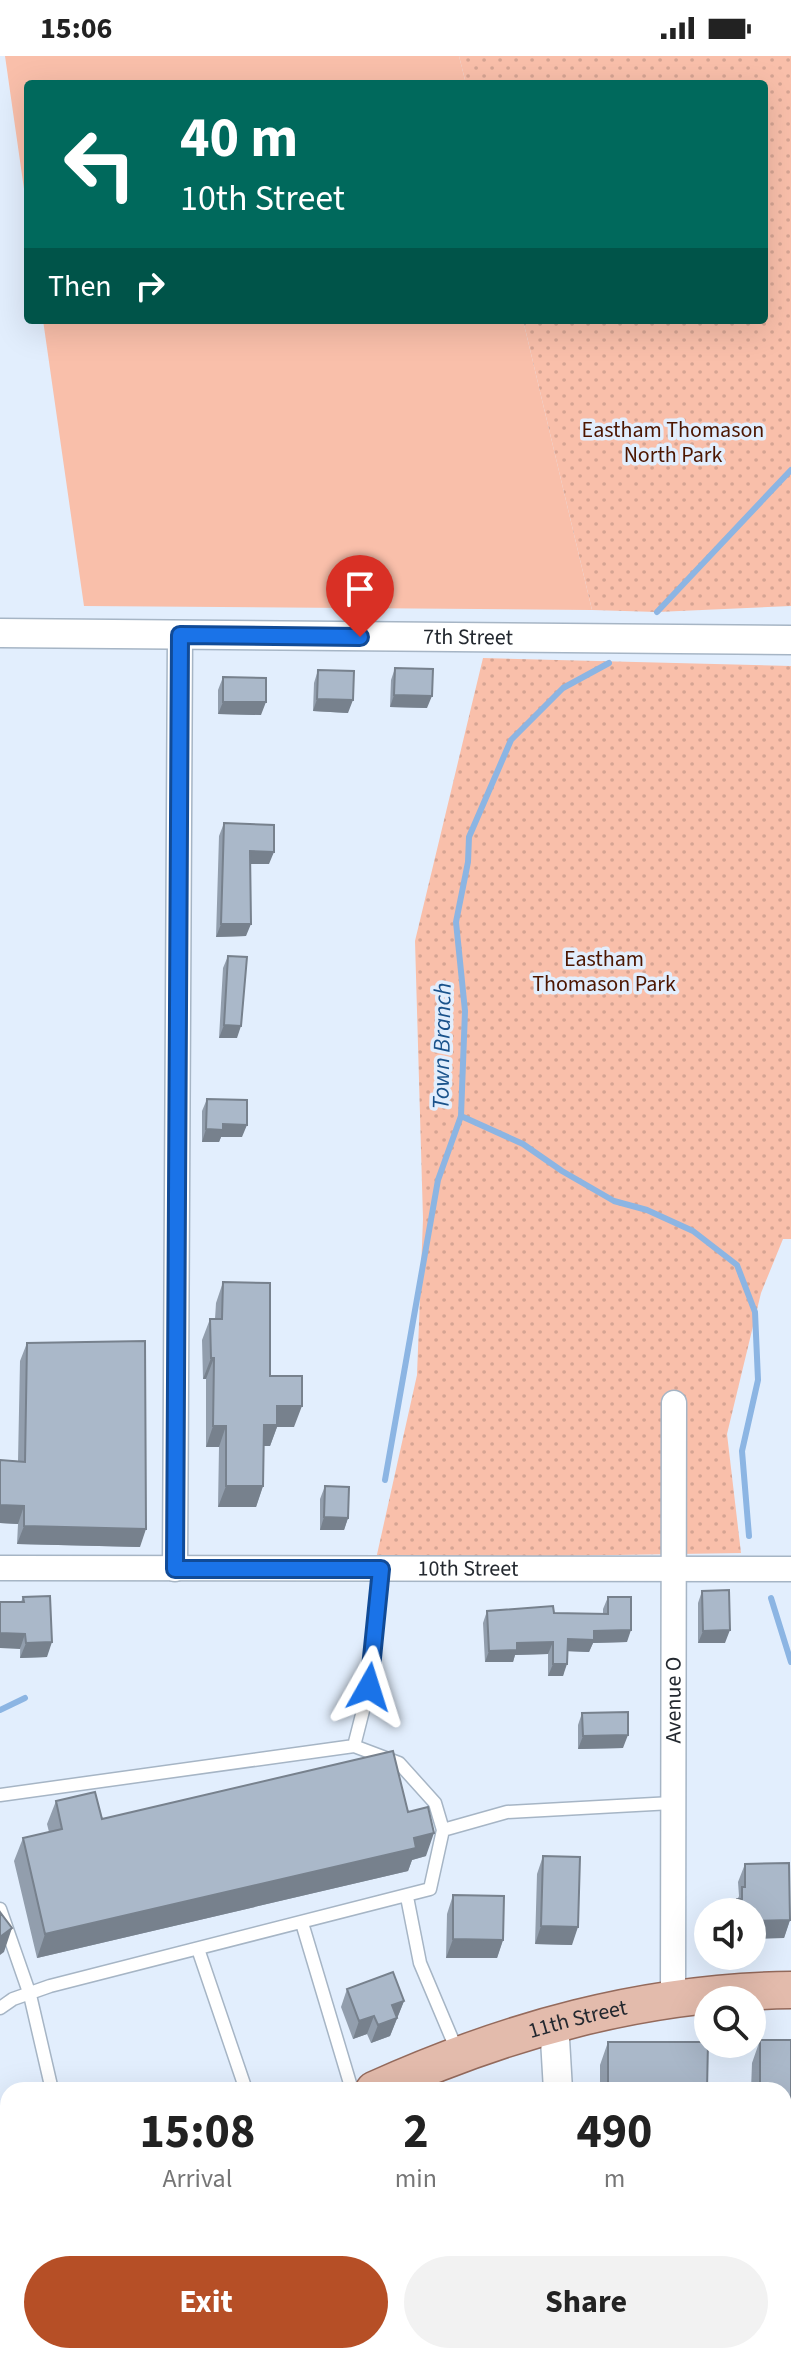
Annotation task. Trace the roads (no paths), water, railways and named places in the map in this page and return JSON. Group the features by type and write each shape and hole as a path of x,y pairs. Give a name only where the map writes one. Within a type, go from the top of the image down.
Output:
{"main road":[{"name":"11th Street","path":"393,2082 459,2054 554,2022 673,1998 739,1991 791,1990"}],"street":[{"name":"7th Street","path":"0,633 791,640"},
{"path":"175,1569 180,635"},
{"name":"Avenue O","path":"673,1998 671,1569 674,1403"},
{"name":"10th Street","path":"0,1568 791,1569"},
{"path":"554,2022 558,2082"}],"lane":[{"path":"354,1746 369,1687 381,1569"},
{"path":"0,1795 354,1746 399,1763 435,1803 443,1830 430,1889 50,1986 13,1999 0,2008"},
{"path":"443,1830 507,1812 672,1803"},
{"path":"407,1897 420,1963 459,2054"},
{"path":"0,1909 30,1995 50,2082"},
{"path":"302,1923 350,2082"},
{"path":"198,1949 243,2082"}],"waterway":[{"name":"Town Branch","path":"657,612 791,470"},
{"name":"Town Branch","path":"385,1480 438,1180 461,1116 465,1011 456,922 468,862 469,837 511,740 563,688 609,663"},
{"path":"461,1116 523,1144 614,1201 647,1210 693,1231 737,1265 755,1312 758,1380 742,1451 749,1536"},
{"path":"771,1598 791,1662"},
{"name":"Town Branch","path":"0,1710 25,1698"}],"park label":[{"name":"Eastham Thomason North Park","path":"673,442"},
{"name":"Eastham Thomason Park","path":"604,972"}]}
